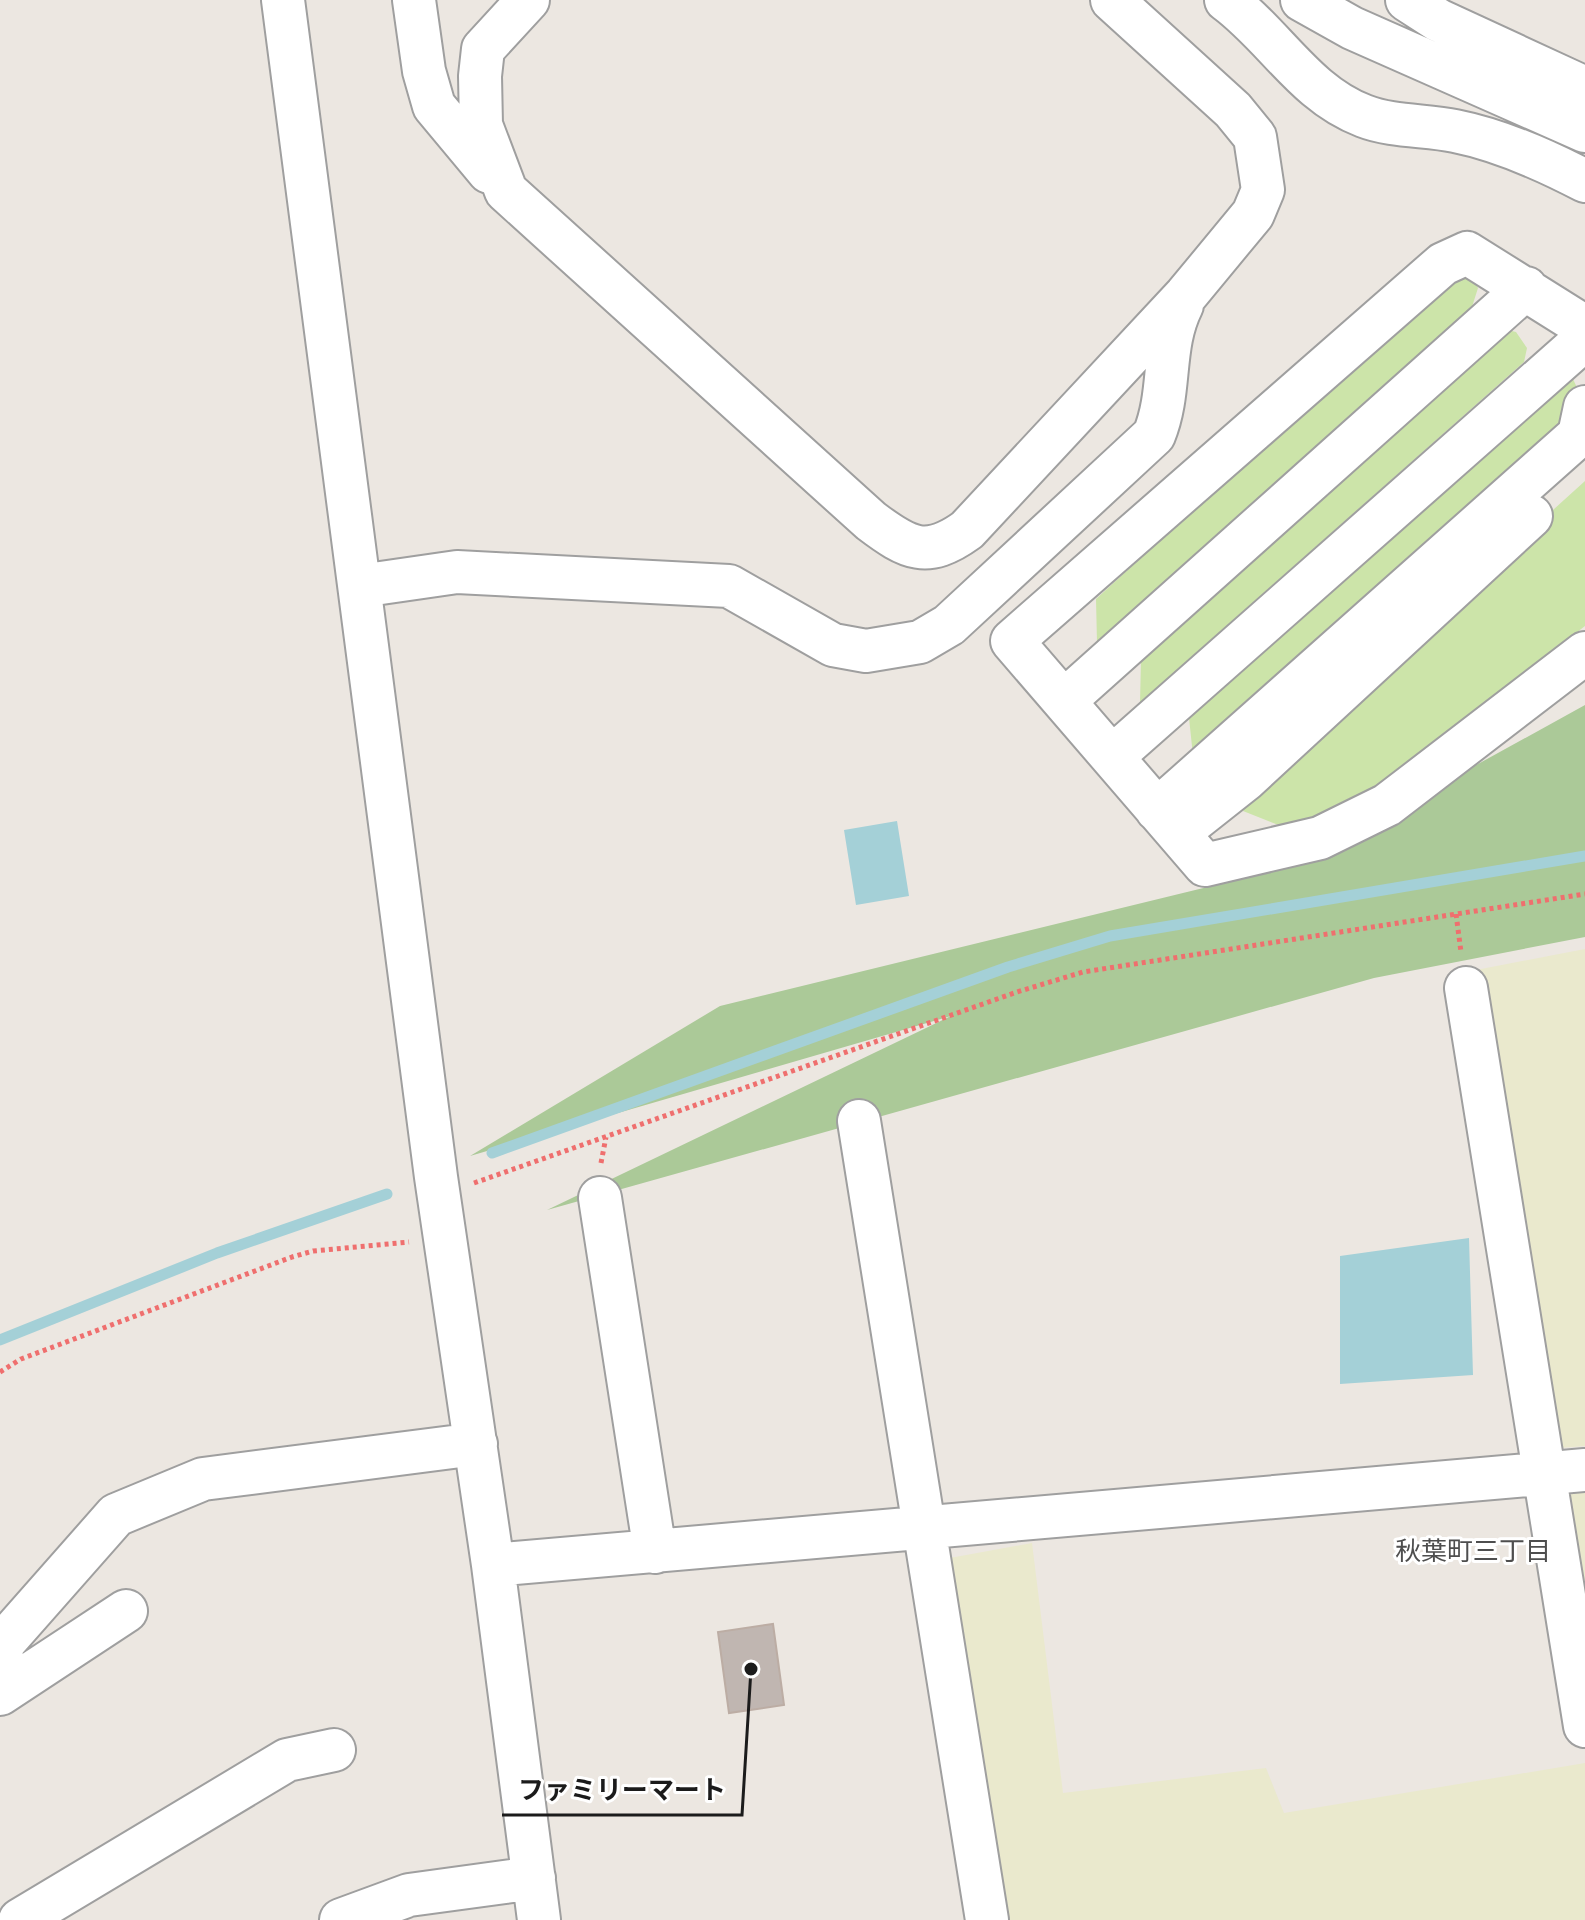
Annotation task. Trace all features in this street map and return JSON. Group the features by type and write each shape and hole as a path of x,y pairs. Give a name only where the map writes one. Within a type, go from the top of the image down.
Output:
{"street":[{"path":"283,0 436,1177 493,1565 539,1920"},
{"path":"414,0 424,71 434,106 506,191 871,521 915,548 944,547 967,530 1186,295 1253,214 1263,190 1255,137 1233,110 1112,0"},
{"path":"506,191 481,125 483,49 528,0"},
{"path":"1226,0 1241,11 1313,87 1365,117 1458,131 1547,161 1585,181"},
{"path":"1302,0 1352,28 1585,131"},
{"path":"1407,0 1438,20 1585,88"},
{"path":"1585,327 1467,253 1443,264 1012,641 1205,865 1320,838 1387,805 1585,653"},
{"path":"1064,701 1526,288"},
{"path":"360,586 457,572 729,586 833,645 866,651 920,642 949,625 1154,435 1165,408 1173,322 1186,295"},
{"path":"1112,757 1585,339"},
{"path":"1168,821 1579,435 1585,407"},
{"path":"1168,821 1245,780 1585,465"},
{"path":"1466,988 1585,1726"},
{"path":"859,1121 987,1920"},
{"path":"600,1198 655,1552"},
{"path":"0,1656 4,1642 116,1515 203,1479 476,1444"},
{"path":"493,1565 1585,1470"},
{"path":"0,1694 126,1611"},
{"path":"20,1920 287,1760 334,1750"},
{"path":"341,1920 409,1895 534,1878"}],"path":[{"path":"473,1184 1017,992 1083,972 1585,894"},
{"path":"0,1372 21,1359 292,1257 313,1251 414,1242"}],"green space":[{"path":"1461,273 1473,279 1478,288 1471,310 1097,643 1096,599 1450,275"},
{"path":"1508,330 1516,332 1527,348 1524,362 1140,703 1141,659"},
{"path":"1573,379 1579,392 1572,420 1194,765 1189,718 1558,383"},
{"path":"1585,481 1585,626 1359,800 1313,819 1281,826 1243,811 1259,776"},
{"path":"1585,705 1585,937 1374,978 547,1210 951,1016 470,1156 720,1006 1293,866"},
{"path":"1585,949 1585,1446 1559,1448 1476,970"},
{"path":"1585,1485 1585,1649 1558,1488"},
{"path":"1032,1543 1063,1793 1266,1768 1284,1813 1585,1763 1585,1920 987,1920 928,1562"}],"water":[{"path":"897,821 909,896 856,905 844,830"},
{"path":"1469,1238 1473,1375 1340,1384 1340,1256"}],"building":[{"path":"773,1624 784,1705 729,1713 718,1632"}],"waterway":[{"path":"492,1153 1008,967 1110,936 1585,856"},
{"path":"0,1340 217,1253 387,1194"}],"place":[{"name":"ファミリーマート","path":"751,1669"}],"district":[{"name":"秋葉町三丁目","path":"1473,1551"}]}
